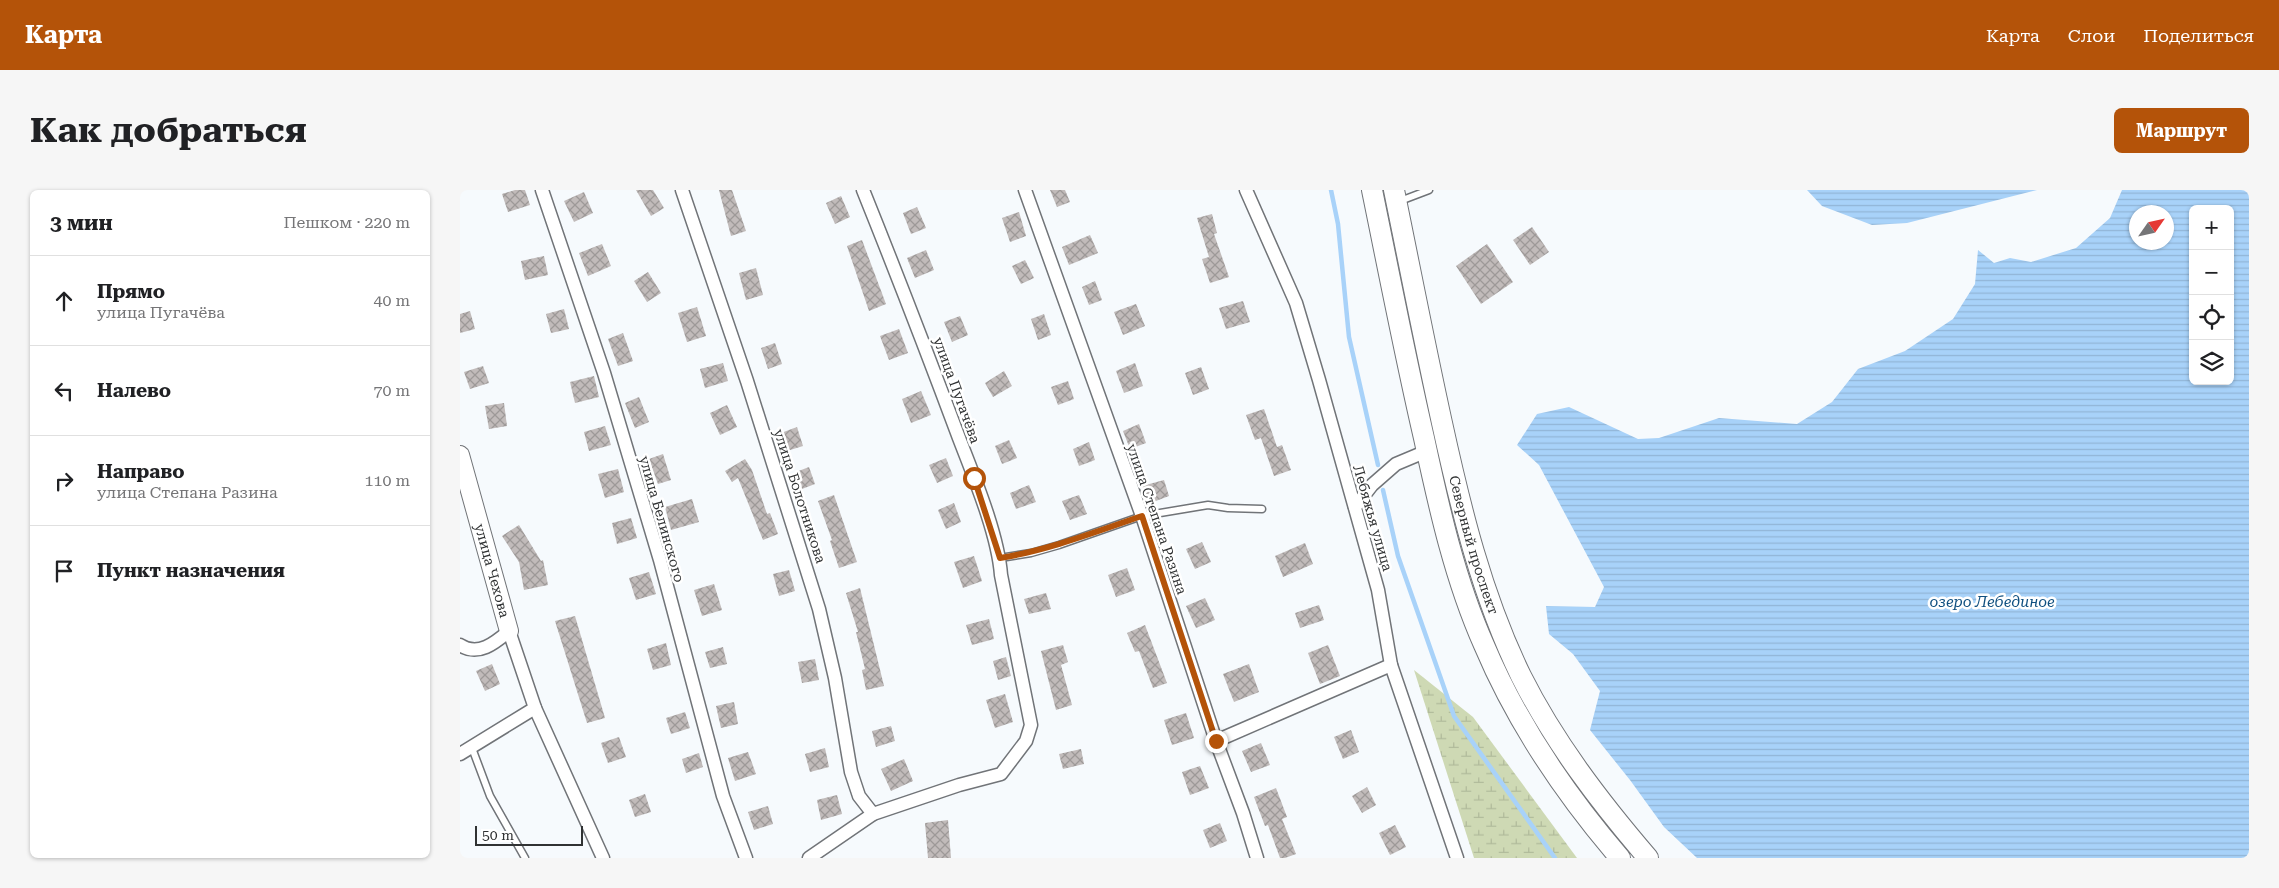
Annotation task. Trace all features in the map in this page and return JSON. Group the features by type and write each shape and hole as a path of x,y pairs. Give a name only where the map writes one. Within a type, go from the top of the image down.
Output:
{"main road":[{"name":"Северный проспект","path":"1372,190 1406,302 1485,586 1503,636 1541,713 1563,748 1621,826 1648,858"},
{"name":"Северный проспект","path":"1395,196 1406,302 1426,452 1467,602 1502,686 1546,760 1620,858"}],"street":[{"name":"улица Белинского","path":"542,190 604,373 660,560 723,796 746,858"},
{"name":"улица Болотникова","path":"682,190 747,381 819,609 835,678 851,772 859,796 873,814"},
{"name":"улица Пугачёва","path":"863,190 964,451 1000,558 1001,575 1030,725 1026,741 1000,774 959,785 873,814"},
{"name":"улица Степана Разина","path":"1025,190 1142,516 1216,741 1243,813 1257,858"},
{"name":"Лебяжья улица","path":"1246,190 1296,303 1378,590 1391,665 1457,858"},
{"path":"1355,508 1372,485 1396,464 1426,452"},
{"name":"улица Чехова","path":"460,455 509,631 498,640 478,651 467,650 460,645"},
{"path":"509,631 534,708 603,858"},
{"path":"1216,741 1391,665"},
{"path":"466,751 534,708"},
{"path":"809,858 873,814"}],"lane":[{"path":"1395,196 1429,190"},
{"path":"1000,558 1031,553 1059,545 1142,516 1208,505 1228,508 1262,509"},
{"path":"466,751 525,858"}],"green space":[{"path":"1414,670 1473,717 1577,858 1474,858"}],"water":[{"path":"1807,190 2037,190 1907,223 1872,225 1822,206"},
{"name":"озеро Лебединое","path":"2122,190 2249,190 2249,856 2245,858 1697,858 1664,827 1590,730 1600,691 1573,654 1549,634 1546,606 1595,607 1604,587 1539,465 1517,445 1537,414 1569,407 1638,439 1659,438 1719,418 1797,424 1832,402 1858,369 1905,351 1953,319 1975,284 1978,250 1994,263 2010,258 2031,262 2076,248 2110,218"}],"building":[{"path":"515,190 525,190 530,205 508,212 502,194"},
{"path":"636,190 653,190 664,208 651,216"},
{"path":"719,190 732,190 746,231 731,236"},
{"path":"1050,190 1065,190 1070,202 1057,207"},
{"path":"584,192 593,213 574,222 564,201"},
{"path":"841,196 850,217 835,224 826,203"},
{"path":"917,207 926,228 911,234 903,213"},
{"path":"1019,212 1026,236 1010,242 1002,218"},
{"path":"1212,214 1217,233 1214,234 1229,277 1210,283 1202,259 1209,257 1197,218"},
{"path":"1532,227 1549,252 1530,265 1513,240"},
{"path":"1090,235 1098,253 1069,265 1062,247"},
{"path":"862,240 886,304 869,311 847,246"},
{"path":"602,244 611,266 588,276 579,253"},
{"path":"1487,244 1513,282 1481,304 1456,266"},
{"path":"926,250 934,270 915,278 907,258"},
{"path":"544,256 548,275 525,280 521,261"},
{"path":"1025,260 1034,278 1021,284 1012,266"},
{"path":"756,268 763,295 746,300 739,273"},
{"path":"648,272 661,293 647,302 634,281"},
{"path":"1095,281 1102,300 1089,305 1082,287"},
{"path":"1243,301 1250,322 1226,329 1219,308"},
{"path":"1136,304 1145,326 1123,335 1114,312"},
{"path":"697,307 706,336 687,342 678,313"},
{"path":"564,309 569,329 551,333 546,314"},
{"path":"470,311 475,329 460,333 460,314"},
{"path":"1044,314 1051,335 1038,340 1031,319"},
{"path":"960,316 968,335 952,342 944,322"},
{"path":"899,329 908,353 889,360 880,336"},
{"path":"623,333 633,361 618,366 608,339"},
{"path":"775,343 782,364 768,369 761,348"},
{"path":"723,363 728,381 705,388 700,369"},
{"path":"1135,363 1143,386 1124,393 1116,371"},
{"path":"483,366 489,383 470,389 464,372"},
{"path":"1201,367 1209,389 1193,395 1185,373"},
{"path":"1004,371 1012,386 993,397 985,383"},
{"path":"594,376 599,397 575,403 570,382"},
{"path":"1068,381 1074,399 1058,405 1051,387"},
{"path":"921,391 931,415 911,423 902,399"},
{"path":"639,397 649,422 635,428 625,403"},
{"path":"504,403 507,426 489,429 485,406"},
{"path":"727,405 737,427 720,435 710,413"},
{"path":"1264,409 1277,447 1282,445 1291,470 1274,476 1261,438 1255,440 1246,415"},
{"path":"1139,424 1146,443 1130,449 1123,431"},
{"path":"605,426 611,445 589,451 584,432"},
{"path":"797,427 803,446 787,451 781,433"},
{"path":"1009,440 1017,458 1002,464 995,446"},
{"path":"1089,442 1095,460 1079,466 1073,449"},
{"path":"663,454 671,480 658,484 649,459"},
{"path":"946,458 953,476 937,483 929,465"},
{"path":"745,459 752,470 767,514 770,513 778,534 763,540 738,478 732,482 725,471"},
{"path":"809,467 815,484 802,489 796,472"},
{"path":"618,469 624,492 605,498 598,474"},
{"path":"1164,480 1169,496 1148,504 1142,486"},
{"path":"1029,485 1036,502 1016,509 1010,493"},
{"path":"834,495 857,562 839,568 830,541 832,540 818,501"},
{"path":"1079,495 1087,514 1070,520 1062,501"},
{"path":"692,499 699,522 671,530 665,507"},
{"path":"954,503 961,522 946,529 938,510"},
{"path":"631,518 637,538 617,544 612,523"},
{"path":"519,525 541,561 543,560 548,585 524,590 519,562 502,536"},
{"path":"1202,542 1211,562 1195,569 1186,549"},
{"path":"1305,543 1313,564 1283,577 1275,556"},
{"path":"974,556 982,581 963,588 954,562"},
{"path":"1127,568 1135,590 1116,597 1108,575"},
{"path":"789,570 795,591 779,596 773,574"},
{"path":"649,572 656,594 636,600 629,578"},
{"path":"714,584 722,610 702,616 694,590"},
{"path":"860,588 884,686 866,690 862,670 865,669 856,632 858,632 846,593"},
{"path":"1046,593 1051,609 1029,614 1024,599"},
{"path":"1205,598 1215,620 1196,628 1186,606"},
{"path":"1319,605 1324,620 1300,628 1295,613"},
{"path":"575,616 605,718 587,723 555,621"},
{"path":"989,619 994,639 972,645 966,625"},
{"path":"1145,625 1167,683 1153,688 1139,651 1135,652 1127,633"},
{"path":"666,643 671,665 653,670 647,649"},
{"path":"1063,645 1068,662 1061,665 1072,705 1056,710 1041,651"},
{"path":"1328,645 1340,676 1320,684 1308,653"},
{"path":"723,647 727,664 710,668 705,652"},
{"path":"1006,657 1011,676 998,680 993,661"},
{"path":"815,659 819,680 802,683 798,662"},
{"path":"492,664 500,684 485,691 476,671"},
{"path":"1249,664 1259,692 1234,702 1223,674"},
{"path":"1005,694 1013,722 995,728 986,700"},
{"path":"734,702 738,724 721,728 716,706"},
{"path":"685,712 690,728 671,734 666,718"},
{"path":"1186,713 1194,738 1172,745 1164,720"},
{"path":"891,726 895,741 876,747 872,731"},
{"path":"1351,730 1359,752 1343,759 1334,737"},
{"path":"619,737 626,757 608,763 601,743"},
{"path":"1261,743 1270,765 1251,772 1242,751"},
{"path":"825,748 829,767 810,772 805,754"},
{"path":"1081,749 1084,764 1063,769 1059,754"},
{"path":"748,752 756,774 735,781 728,758"},
{"path":"699,753 703,767 686,773 682,759"},
{"path":"904,759 913,781 891,791 881,769"},
{"path":"1200,766 1209,788 1190,795 1182,772"},
{"path":"1367,787 1376,805 1362,813 1352,796"},
{"path":"1276,788 1287,817 1282,819 1296,854 1285,858 1280,858 1268,825 1265,826 1254,797"},
{"path":"645,794 651,812 635,817 629,800"},
{"path":"837,795 842,814 821,820 817,800"},
{"path":"768,806 773,824 754,830 748,812"},
{"path":"948,820 951,858 928,858 925,823"},
{"path":"1220,823 1227,841 1210,848 1203,830"},
{"path":"1395,825 1406,847 1390,855 1379,833"}],"waterway":[{"path":"1331,190 1338,224 1349,337 1378,465"},
{"path":"1383,490 1398,556 1454,716 1555,858"}],"route":[{"path":"974,478 1000,558 1031,553 1059,545 1142,516 1216,741"}]}
